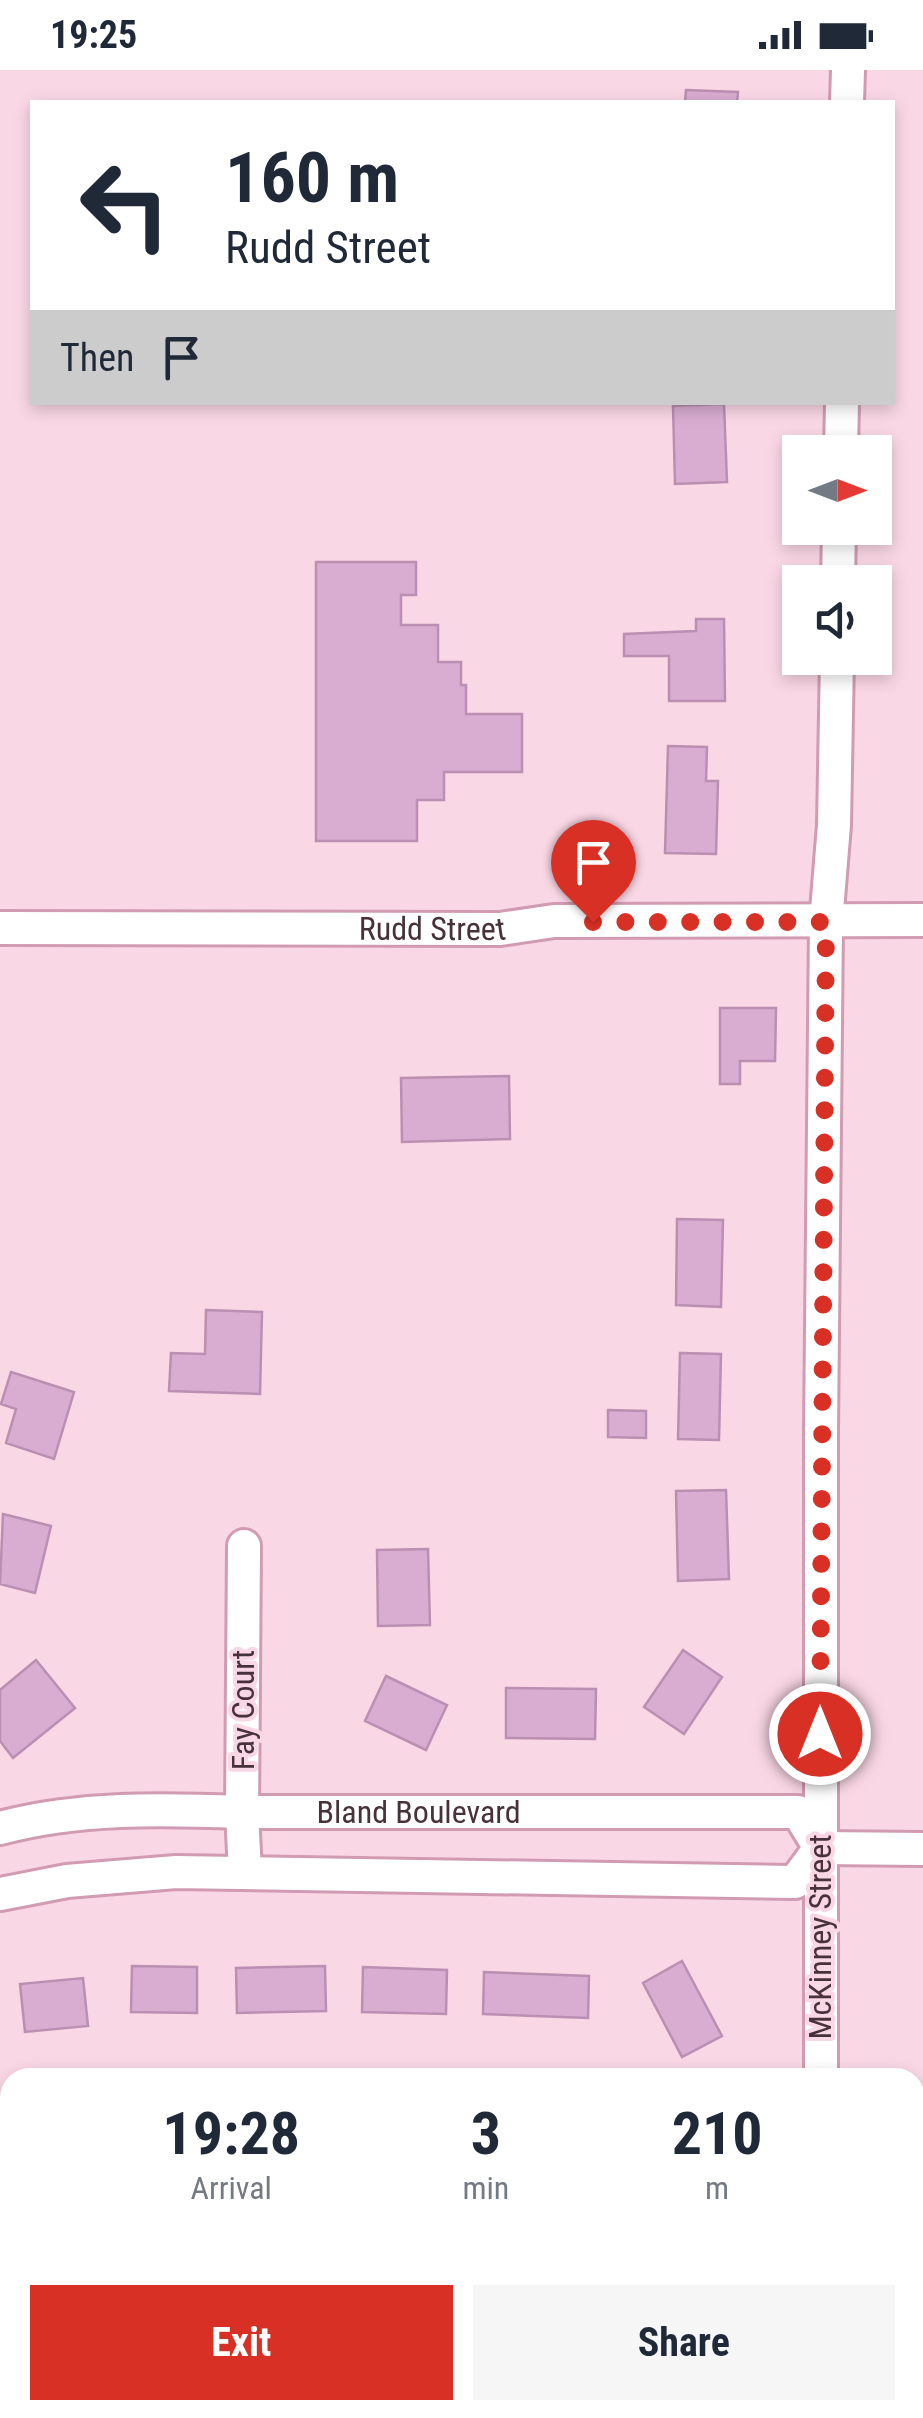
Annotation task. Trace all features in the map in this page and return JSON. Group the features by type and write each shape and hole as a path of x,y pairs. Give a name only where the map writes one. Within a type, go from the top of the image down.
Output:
{"street":[{"path":"847,100 848,70"},
{"path":"841,435 842,405"},
{"name":"McKinney Street","path":"821,2068 826,922 834,825 837,675"},
{"name":"Rudd Street","path":"0,928 500,929 554,921 923,920"},
{"name":"Fay Court","path":"244,1546 245,1873"},
{"name":"Bland Boulevard","path":"0,1828 68,1815 137,1810 798,1812 820,1848 795,1882 128,1874 66,1880 0,1894"},
{"path":"820,1848 923,1849"}],"building":[{"path":"686,90 738,92 737,100 685,100"},
{"path":"724,405 727,482 675,484 673,406"},
{"path":"316,562 416,562 416,595 401,595 401,625 438,625 438,662 461,662 466,714 522,714 522,772 444,772 444,800 417,800 417,841 316,841"},
{"path":"696,619 724,619 725,701 669,701 669,656 624,656 624,634 696,631"},
{"path":"668,746 707,747 706,781 718,781 716,854 665,853"},
{"path":"720,1008 776,1008 775,1061 740,1061 740,1084 720,1084"},
{"path":"509,1076 510,1139 402,1142 401,1078"},
{"path":"677,1219 723,1220 721,1307 676,1305"},
{"path":"206,1310 262,1312 260,1394 169,1391 171,1353 205,1354"},
{"path":"680,1353 721,1354 719,1440 678,1439"},
{"path":"11,1372 74,1392 54,1459 6,1443 16,1409 1,1404"},
{"path":"608,1410 646,1411 646,1438 608,1437"},
{"path":"726,1490 729,1579 678,1581 676,1491"},
{"path":"3,1514 51,1526 35,1593 0,1584"},
{"path":"428,1549 430,1625 378,1626 377,1550"},
{"path":"683,1650 722,1677 684,1734 644,1707"},
{"path":"36,1660 75,1708 13,1758 0,1741 0,1690"},
{"path":"386,1676 447,1705 426,1750 365,1721"},
{"path":"506,1688 596,1689 595,1739 506,1738"},
{"path":"682,1961 722,2036 682,2057 643,1983"},
{"path":"132,1966 197,1967 197,2013 131,2012"},
{"path":"325,1966 326,2011 237,2013 236,1968"},
{"path":"363,1967 447,1970 446,2014 362,2012"},
{"path":"484,1972 589,1976 588,2018 483,2014"},
{"path":"83,1978 88,2026 25,2032 20,1984"}],"route":[{"path":"593,922 826,922 820,1734"}]}
